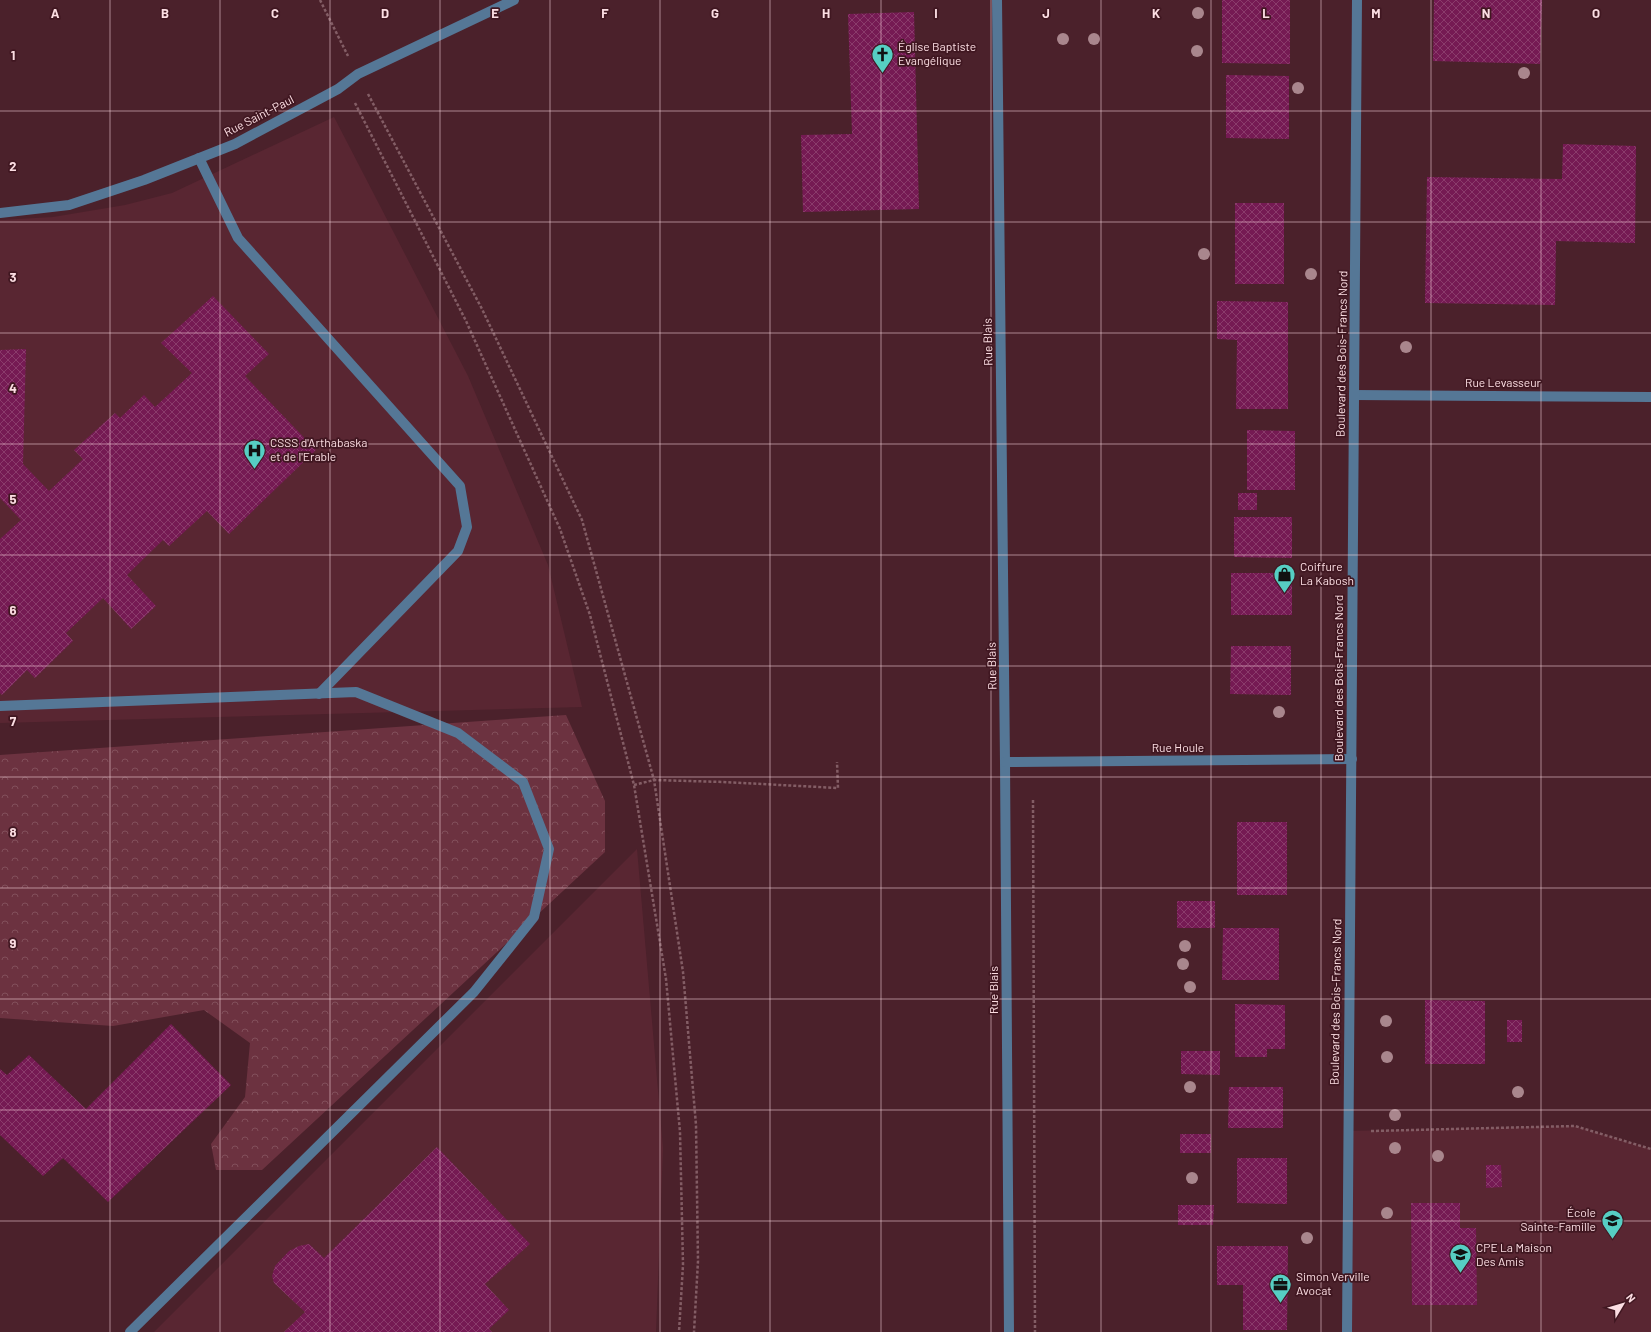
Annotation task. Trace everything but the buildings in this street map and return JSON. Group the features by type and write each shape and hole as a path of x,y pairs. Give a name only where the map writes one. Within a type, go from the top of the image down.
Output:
{"street":[{"name":"Rue Saint-Paul","path":"0,213 69,205 144,180 235,144 338,89 358,74 514,0"},
{"name":"Rue Blais","path":"997,0 1009,1332"},
{"name":"Boulevard des Bois-Francs Nord","path":"1347,1332 1357,0"},
{"path":"199,158 238,238 460,486 467,527 458,551 319,694"},
{"name":"Rue Levasseur","path":"1354,395 1651,397"},
{"path":"0,706 356,692 458,734 523,782 549,849 534,917 474,992 130,1332"},
{"name":"Rue Houle","path":"1005,762 1352,759"}],"path":[{"path":"320,0 482,309 582,520 654,780 683,972 696,1125 698,1261 694,1332"},
{"path":"358,74 352,96 466,321 560,529 590,615 634,785 666,978 680,1132 683,1265 679,1332"},
{"path":"634,785 654,780 838,788 837,762"},
{"path":"1033,800 1035,1332"},
{"path":"1348,1131 1575,1126 1651,1149"}],"shaded area":[{"name":"CSSS d'Arthabaska et de l'Erable","path":"334,117 468,376 548,565 582,707 0,723 0,220 53,217 125,205 172,193"},
{"path":"637,849 663,1148 656,1332 154,1332"},
{"name":"CPE La Maison Des Amis","path":"1575,1126 1651,1149 1651,1332 1347,1332 1348,1131"}],"green space":[{"path":"566,715 605,801 605,852 262,1170 216,1170 211,1144 245,1097 250,1043 204,1010 113,1026 0,1018 0,755"}],"place":[{"name":"Église Baptiste Evangélique","path":"883,74"},
{"name":"CSSS d'Arthabaska et de l'Erable","path":"254,470"},
{"name":"Coiffure La Kabosh","path":"1285,594"},
{"name":"École Sainte-Famille","path":"1612,1240"},
{"name":"CPE La Maison Des Amis","path":"1460,1274"},
{"name":"Simon Verville Avocat","path":"1280,1304"}]}
